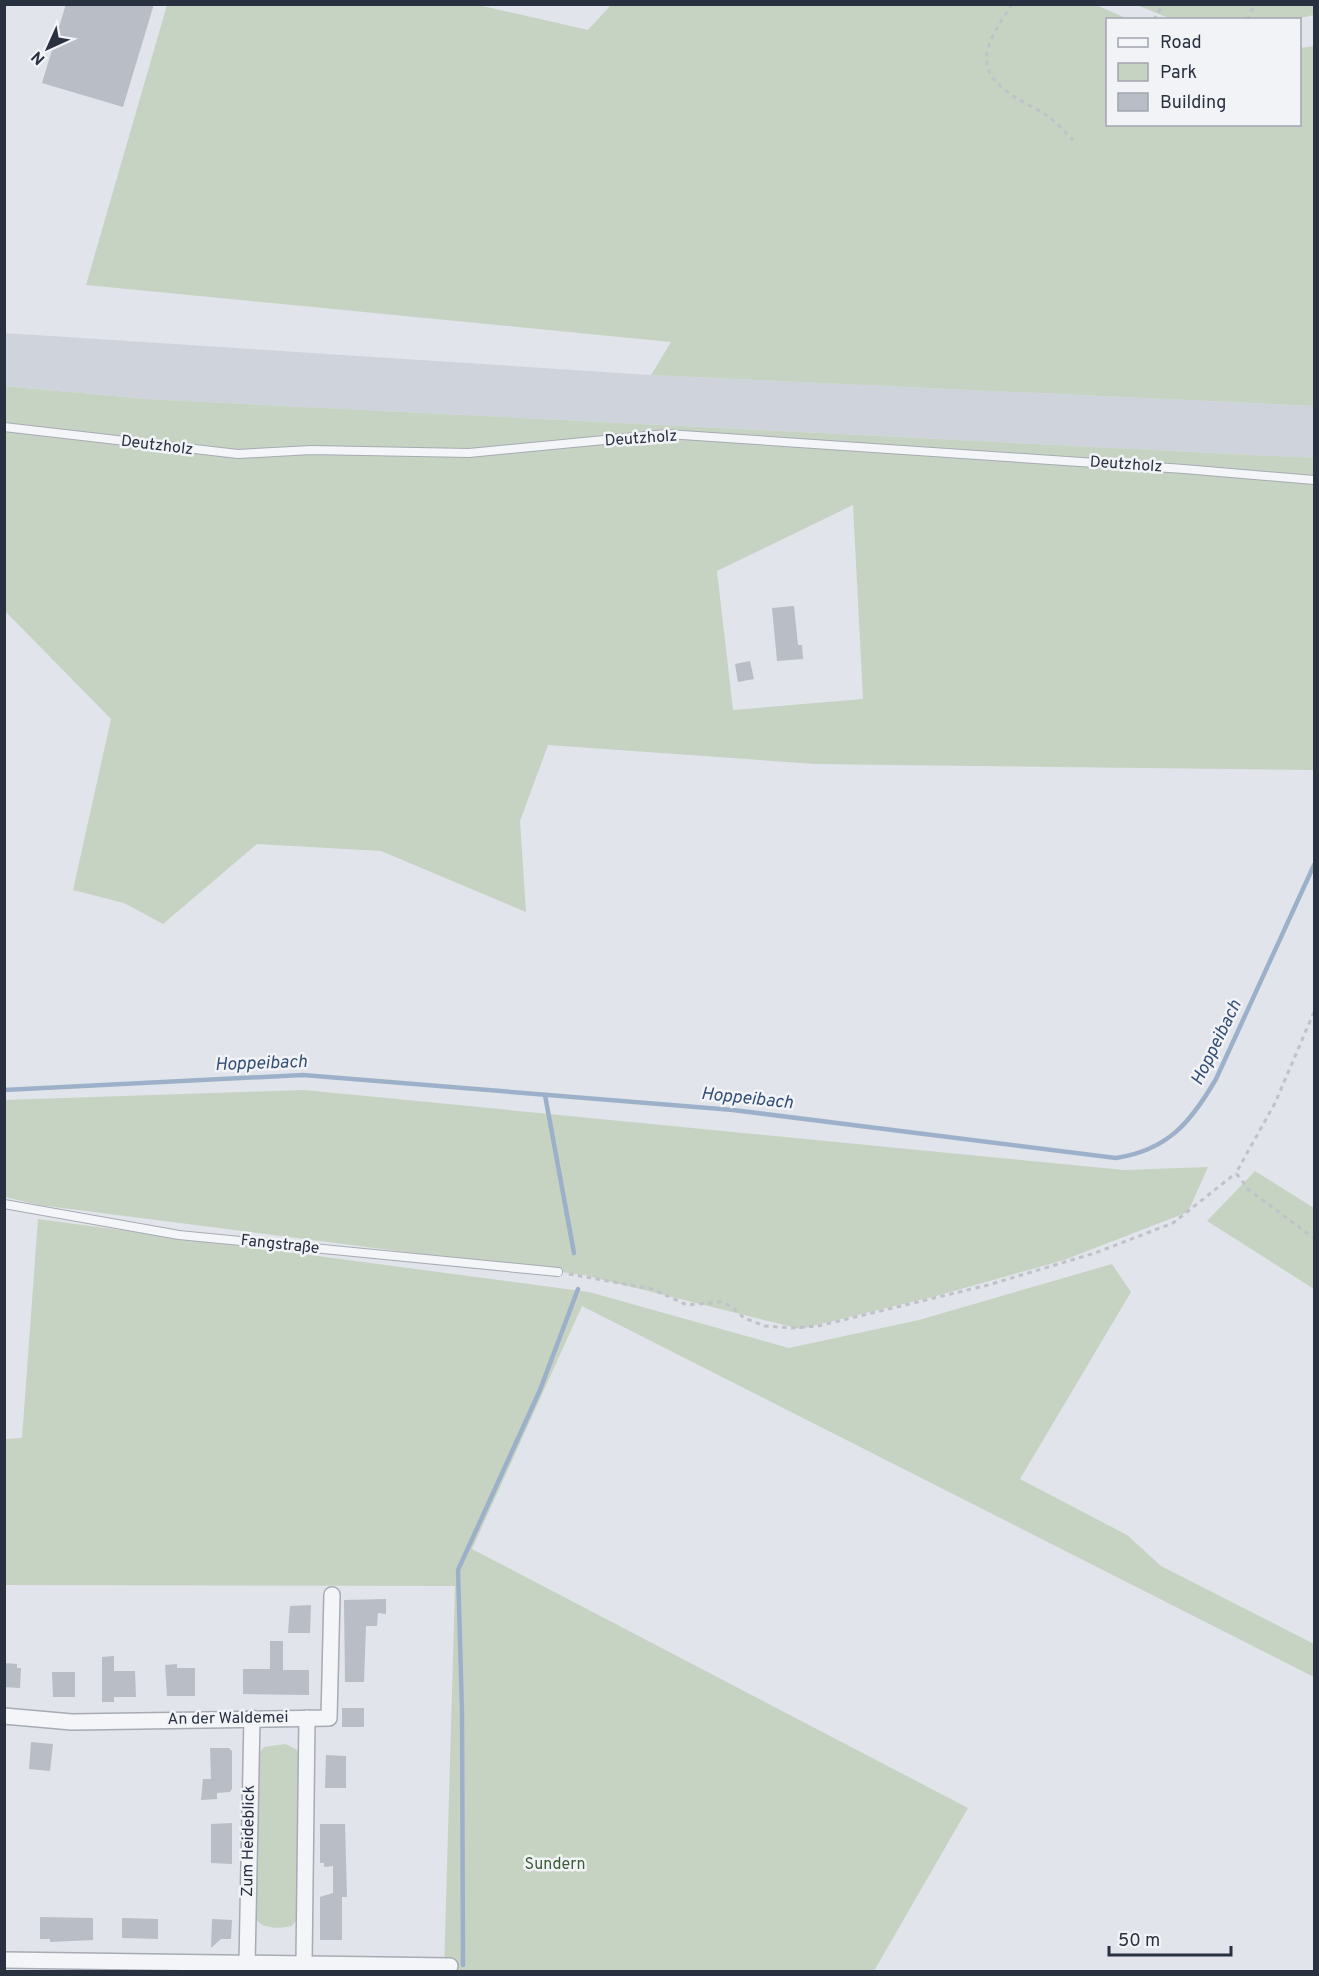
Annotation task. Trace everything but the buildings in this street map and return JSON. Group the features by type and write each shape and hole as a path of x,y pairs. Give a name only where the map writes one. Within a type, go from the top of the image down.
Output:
{"street":[{"name":"An der Waldemei","path":"4,1716 72,1722 329,1718 332,1595"},
{"name":"Zum Heideblick","path":"247,1964 252,1718"},
{"path":"304,1963 307,1718"},
{"path":"4,1960 450,1966"}],"lane":[{"name":"Deutzholz","path":"4,427 238,454 311,450 480,453 667,434 1314,480"},
{"name":"Fangstraße","path":"4,1204 179,1235 558,1272"}],"path":[{"path":"1012,4 988,46 988,68 1001,87 1020,103 1048,117 1073,140"},
{"path":"1156,18 1163,4"},
{"path":"1248,18 1256,4"},
{"path":"558,1272 652,1289 687,1305 721,1302 731,1306 744,1318 765,1326 792,1328 818,1326 988,1285 1115,1246 1173,1223 1236,1173 1275,1103 1314,1012"},
{"path":"1236,1173 1249,1190 1314,1238"}],"shaded area":[{"path":"4,333 651,375 1314,406 1314,458 147,399 5,386"}],"green space":[{"path":"167,5 478,5 588,30 611,5 1096,5 1126,18 1106,18 1106,126 1301,126 1301,48 1314,46 1314,406 651,375 671,342 86,285"},
{"path":"1137,5 1314,5 1314,15 1300,18 1169,18"},
{"path":"4,386 147,399 1314,458 1314,770 815,764 548,745 520,821 526,912 381,851 257,844 163,924 124,903 73,890 111,719 5,611","holes":["853,505 863,699 733,710 717,571"]},
{"path":"304,1090 1124,1170 1208,1167 1188,1212 1064,1260 936,1296 800,1329 584,1275 39,1205 5,1197 5,1100"},
{"path":"1255,1171 1314,1208 1314,1289 1207,1221"},
{"name":"Sundern","path":"38,1219 589,1292 789,1348 919,1320 1112,1264 1131,1292 1020,1479 1127,1535 1161,1566 1314,1644 1314,1677 582,1306 472,1549 968,1808 874,1971 444,1971 455,1586 5,1585 5,1439 22,1438"},
{"path":"285,1744 296,1749 301,1756 299,1917 292,1926 275,1928 264,1926 254,1914 258,1755 264,1747"}],"waterway":[{"name":"Hoppeibach","path":"4,1090 303,1075 733,1110 1116,1158 1134,1154 1164,1141 1187,1121 1207,1094 1216,1079 1314,865"},
{"path":"545,1095 574,1253"},
{"path":"463,1965 462,1712 458,1570 540,1390 578,1289"}]}
